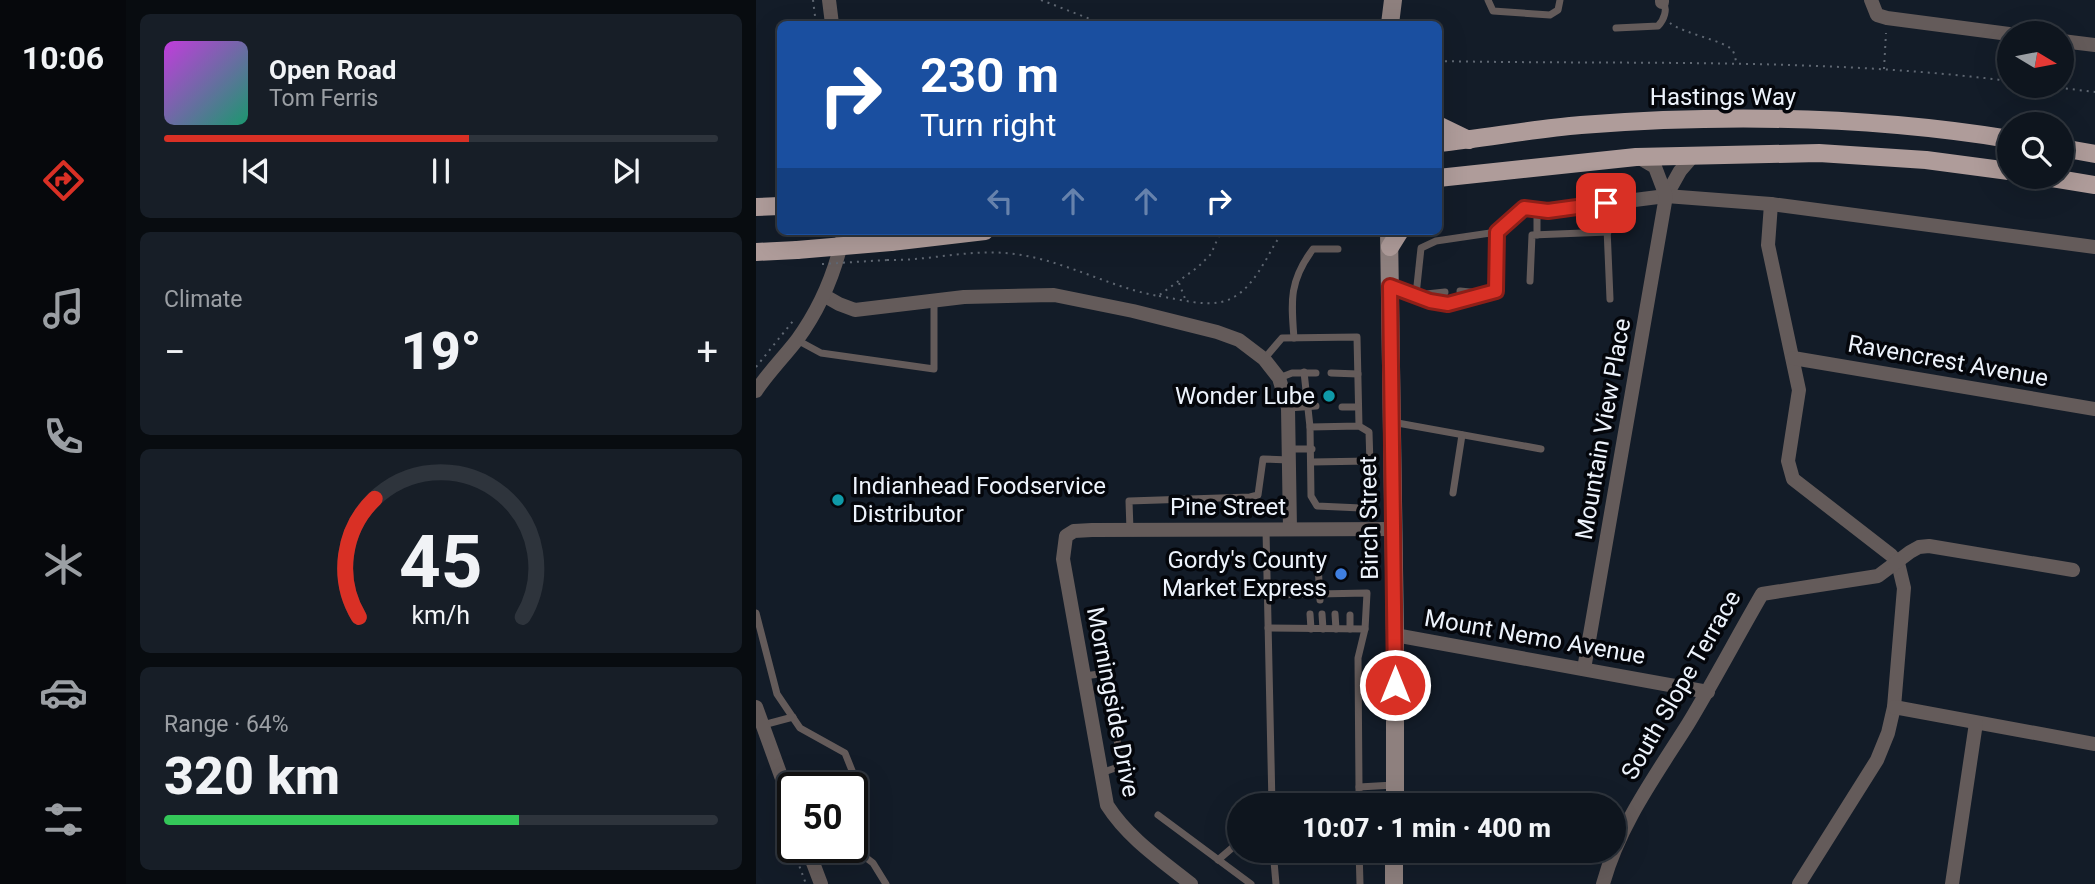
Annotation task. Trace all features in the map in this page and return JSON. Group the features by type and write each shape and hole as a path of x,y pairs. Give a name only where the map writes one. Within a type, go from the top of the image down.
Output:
{"main road":[{"path":"1390,21 1394,0"},
{"name":"Hastings Way","path":"1442,142 1578,126 1668,120 1822,120 1929,128 1997,137"},
{"path":"1442,126 1469,139"},
{"path":"2074,150 2095,154"},
{"path":"1442,180 1636,157 1819,153 1926,160 1997,169"},
{"path":"2074,182 2095,185"},
{"path":"756,207 777,206"},
{"path":"756,252 951,235"},
{"name":"Birch Street","path":"1390,236 1395,793"},
{"path":"1394,863 1394,884"}],"street":[{"path":"829,0 832,21"},
{"path":"1871,0 1882,16 1997,32"},
{"path":"2074,42 2095,45"},
{"name":"Mountain View Place","path":"1584,669 1666,196 1680,171 1693,156"},
{"path":"1636,157 1656,167 1666,196"},
{"path":"1531,209 1548,211 1666,196 1771,204 2095,247"},
{"path":"1771,204 1768,245 1799,390 1788,461 1793,479 1882,546 1898,563 1904,600 1894,707 1888,733 1877,760 1799,884"},
{"path":"756,391 797,340 825,296 843,235"},
{"path":"825,296 855,310 934,300 1036,294 1076,298 1217,332 1239,340 1264,359 1279,378 1288,408 1290,529"},
{"name":"Ravencrest Avenue","path":"1793,358 2095,409"},
{"name":"Pine Street","path":"1066,536 1079,531 1393,529"},
{"name":"Morningside Drive","path":"1066,536 1063,559 1100,774 1108,805 1118,822 1138,842 1191,884"},
{"path":"1898,563 1910,552 1929,546 2073,570"},
{"name":"South Slope Terrace","path":"1603,884 1610,858 1630,818 1707,692 1762,593 1866,579 1878,576 1898,563"},
{"name":"Mount Nemo Avenue","path":"1395,635 1707,692"},
{"path":"756,707 777,778"},
{"path":"1894,707 2095,744"},
{"path":"1952,884 1976,723"},
{"path":"813,863 821,884"}],"lane":[{"path":"1488,0 1493,11 1550,15 1558,10 1560,0"},
{"path":"1616,28 1658,26 1665,7 1662,1"},
{"path":"1606,203 1610,299"},
{"path":"1416,295 1421,248 1437,241 1497,232 1531,209 1537,235"},
{"path":"1390,286 1430,301 1448,304 1496,291 1497,232"},
{"path":"1530,281 1532,235 1608,232"},
{"path":"1294,338 1293,284 1299,271 1313,249 1338,249"},
{"path":"1460,291 1483,294"},
{"path":"1416,295 1445,292"},
{"path":"797,340 821,353 934,369 934,300"},
{"path":"1264,359 1282,338 1357,337 1359,426"},
{"path":"1304,372 1312,406 1310,427 1311,496 1317,506 1361,508 1371,497 1369,432 1359,426 1310,427"},
{"path":"1279,378 1304,372 1316,373"},
{"path":"1331,373 1358,374"},
{"path":"1288,408 1312,406"},
{"path":"1342,407 1358,407"},
{"path":"1392,422 1541,449"},
{"path":"1453,493 1462,435"},
{"path":"1130,530 1129,501 1250,498 1258,495 1263,459 1311,449"},
{"path":"1312,462 1369,461"},
{"path":"1266,529 1272,793"},
{"path":"1266,563 1318,564 1320,597"},
{"path":"1267,595 1350,597 1367,593 1365,629 1358,658 1359,793"},
{"path":"756,613 777,694 800,728 845,753 852,772"},
{"path":"1310,614 1311,629"},
{"path":"1322,614 1323,629"},
{"path":"1335,614 1336,629"},
{"path":"1350,615 1350,629"},
{"path":"1268,628 1365,629"},
{"path":"1083,676 1107,673 1121,766 1100,774"},
{"path":"762,725 793,718"},
{"path":"1359,787 1395,785"},
{"path":"1158,815 1251,884"},
{"path":"1219,860 1227,853"},
{"path":"868,859 886,884"},
{"path":"1274,863 1276,884"},
{"path":"1359,863 1360,884"}],"path":[{"path":"813,0 816,21"},
{"path":"1041,0 1095,21"},
{"path":"1882,16 1884,71"},
{"path":"1663,18 1675,27 1725,45 1734,52 1736,62"},
{"path":"1442,61 1565,64 1736,62 1963,75 1997,79"},
{"path":"2074,89 2095,92"},
{"path":"1158,296 1211,254 1219,235"},
{"path":"821,264 906,261 966,253 1012,253 1063,264 1126,289 1208,305 1231,299 1241,293 1282,235"},
{"path":"821,268 825,257"},
{"path":"1179,282 1186,301"},
{"path":"756,367 793,322"},
{"path":"800,863 806,884"}],"place":[{"name":"Wonder Lube","path":"1329,396"},
{"name":"Indianhead Foodservice Distributor","path":"838,500"},
{"name":"Gordy's County Market Express","path":"1341,574"}],"route":[{"path":"1395,685 1390,286 1430,301 1448,304 1496,291 1497,232 1510,218 1524,208 1548,211 1606,203"}]}
